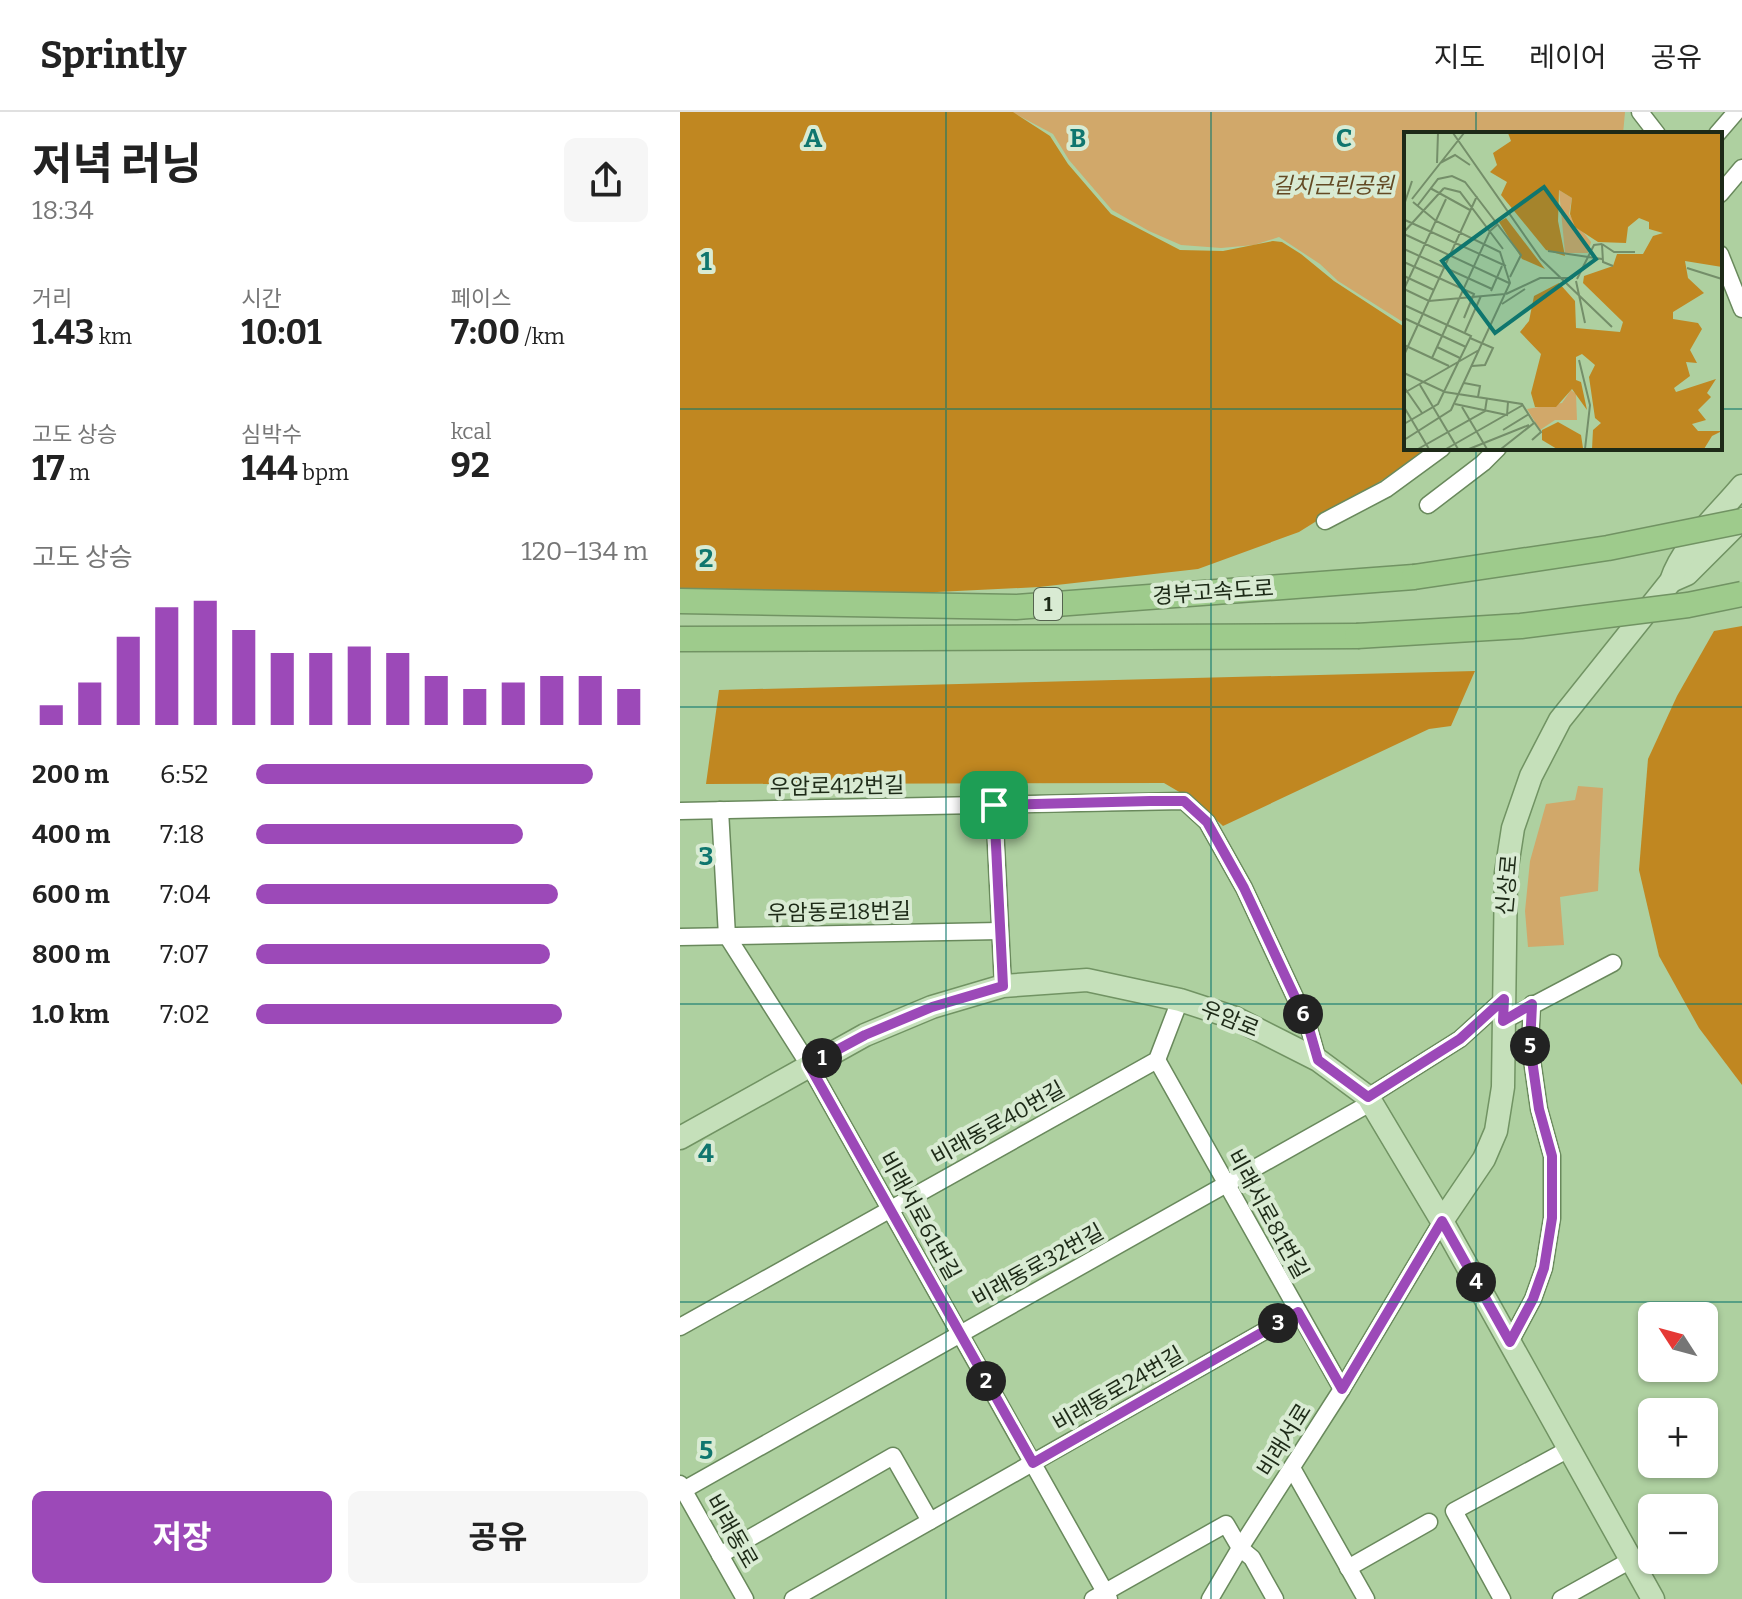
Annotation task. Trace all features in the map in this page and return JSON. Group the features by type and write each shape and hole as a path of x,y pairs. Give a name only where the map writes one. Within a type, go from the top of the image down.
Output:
{"highway":[{"name":"경부고속도로","path":"680,601 1016,607 1414,577 1608,548 1742,520"},
{"name":"경부고속도로","path":"680,639 1357,636 1521,626 1688,605 1742,594"}],"main road":[{"path":"1671,581 1676,565 1742,486"},
{"path":"1671,581 1687,574 1742,520"},
{"name":"신상로","path":"1442,1221 1484,1159 1496,1131 1503,1087 1506,873 1513,828 1531,776 1560,720 1671,581"},
{"name":"우암로","path":"680,1138 865,1035 932,1007 1003,986 1087,980 1180,1000 1235,1018 1318,1060 1370,1100 1442,1221 1653,1599"}],"street":[{"path":"1640,112 1655,132"},
{"path":"1719,132 1736,112"},
{"path":"1722,192 1742,168"},
{"path":"1722,259 1742,309"},
{"path":"1325,521 1386,489 1439,450"},
{"path":"1428,505 1496,450"},
{"name":"우암로412번길","path":"680,811 1184,801 1207,822 1244,888 1308,1025 1318,1060"},
{"path":"994,805 1003,986"},
{"path":"720,810 727,936"},
{"name":"우암동로18번길","path":"680,937 1000,931"},
{"name":"비래서로61번길","path":"727,936 809,1065 1033,1463 1102,1597"},
{"name":"비래동로32번길","path":"681,1489 1227,1184 1370,1100 1504,1010 1532,1004 1613,963"},
{"path":"1157,1060 1180,1000"},
{"path":"1510,1342 1533,1299 1544,1268 1552,1218 1552,1156 1539,1109 1530,1046 1532,1004"},
{"name":"비래서로81번길","path":"1157,1060 1342,1389"},
{"name":"비래동로40번길","path":"680,1327 1157,1060"},
{"name":"비래서로","path":"1210,1599 1342,1389 1442,1221"},
{"name":"비래동로24번길","path":"793,1599 1298,1312"},
{"path":"1502,1599 1454,1511 1569,1449"},
{"path":"720,1555 893,1456 930,1521"},
{"path":"1292,1468 1366,1599"},
{"name":"비래동로","path":"681,1489 745,1599"},
{"path":"1348,1568 1429,1522"},
{"path":"1102,1597 1226,1524 1240,1548 1252,1558 1275,1599"},
{"path":"1561,1599 1631,1560"}],"green space":[{"name":"길치근린공원","path":"1012,112 1625,112 1623,132 1404,132 1404,323 1338,281 1320,264 1279,237 1254,245 1221,248 1181,245 1149,231 1112,210 1069,160 1053,134"},
{"path":"1578,786 1603,788 1598,891 1560,897 1564,945 1528,947 1525,911 1530,861 1546,804 1575,800"}],"shaded area":[{"path":"680,112 1013,112 1050,136 1068,164 1111,214 1180,250 1223,251 1282,242 1404,327 1404,450 1426,450 1299,532 1198,569 1039,587 876,595 680,589"},
{"path":"1742,626 1742,1085 1699,1028 1659,956 1639,870 1648,759 1677,696 1714,631"},
{"path":"1475,671 1451,726 1429,729 1223,826 1198,803 1164,783 706,784 719,690"}],"route":[{"path":"1184,801 1207,822 1244,888 1308,1025 1318,1060 1368,1097 1460,1039 1504,999 1503,1021 1532,1004 1530,1046 1539,1109 1552,1156 1552,1218 1544,1268 1533,1299 1510,1342 1442,1221 1342,1389 1298,1312 1033,1463 809,1065 865,1035 932,1007 1003,986 994,805 1184,801"}]}
